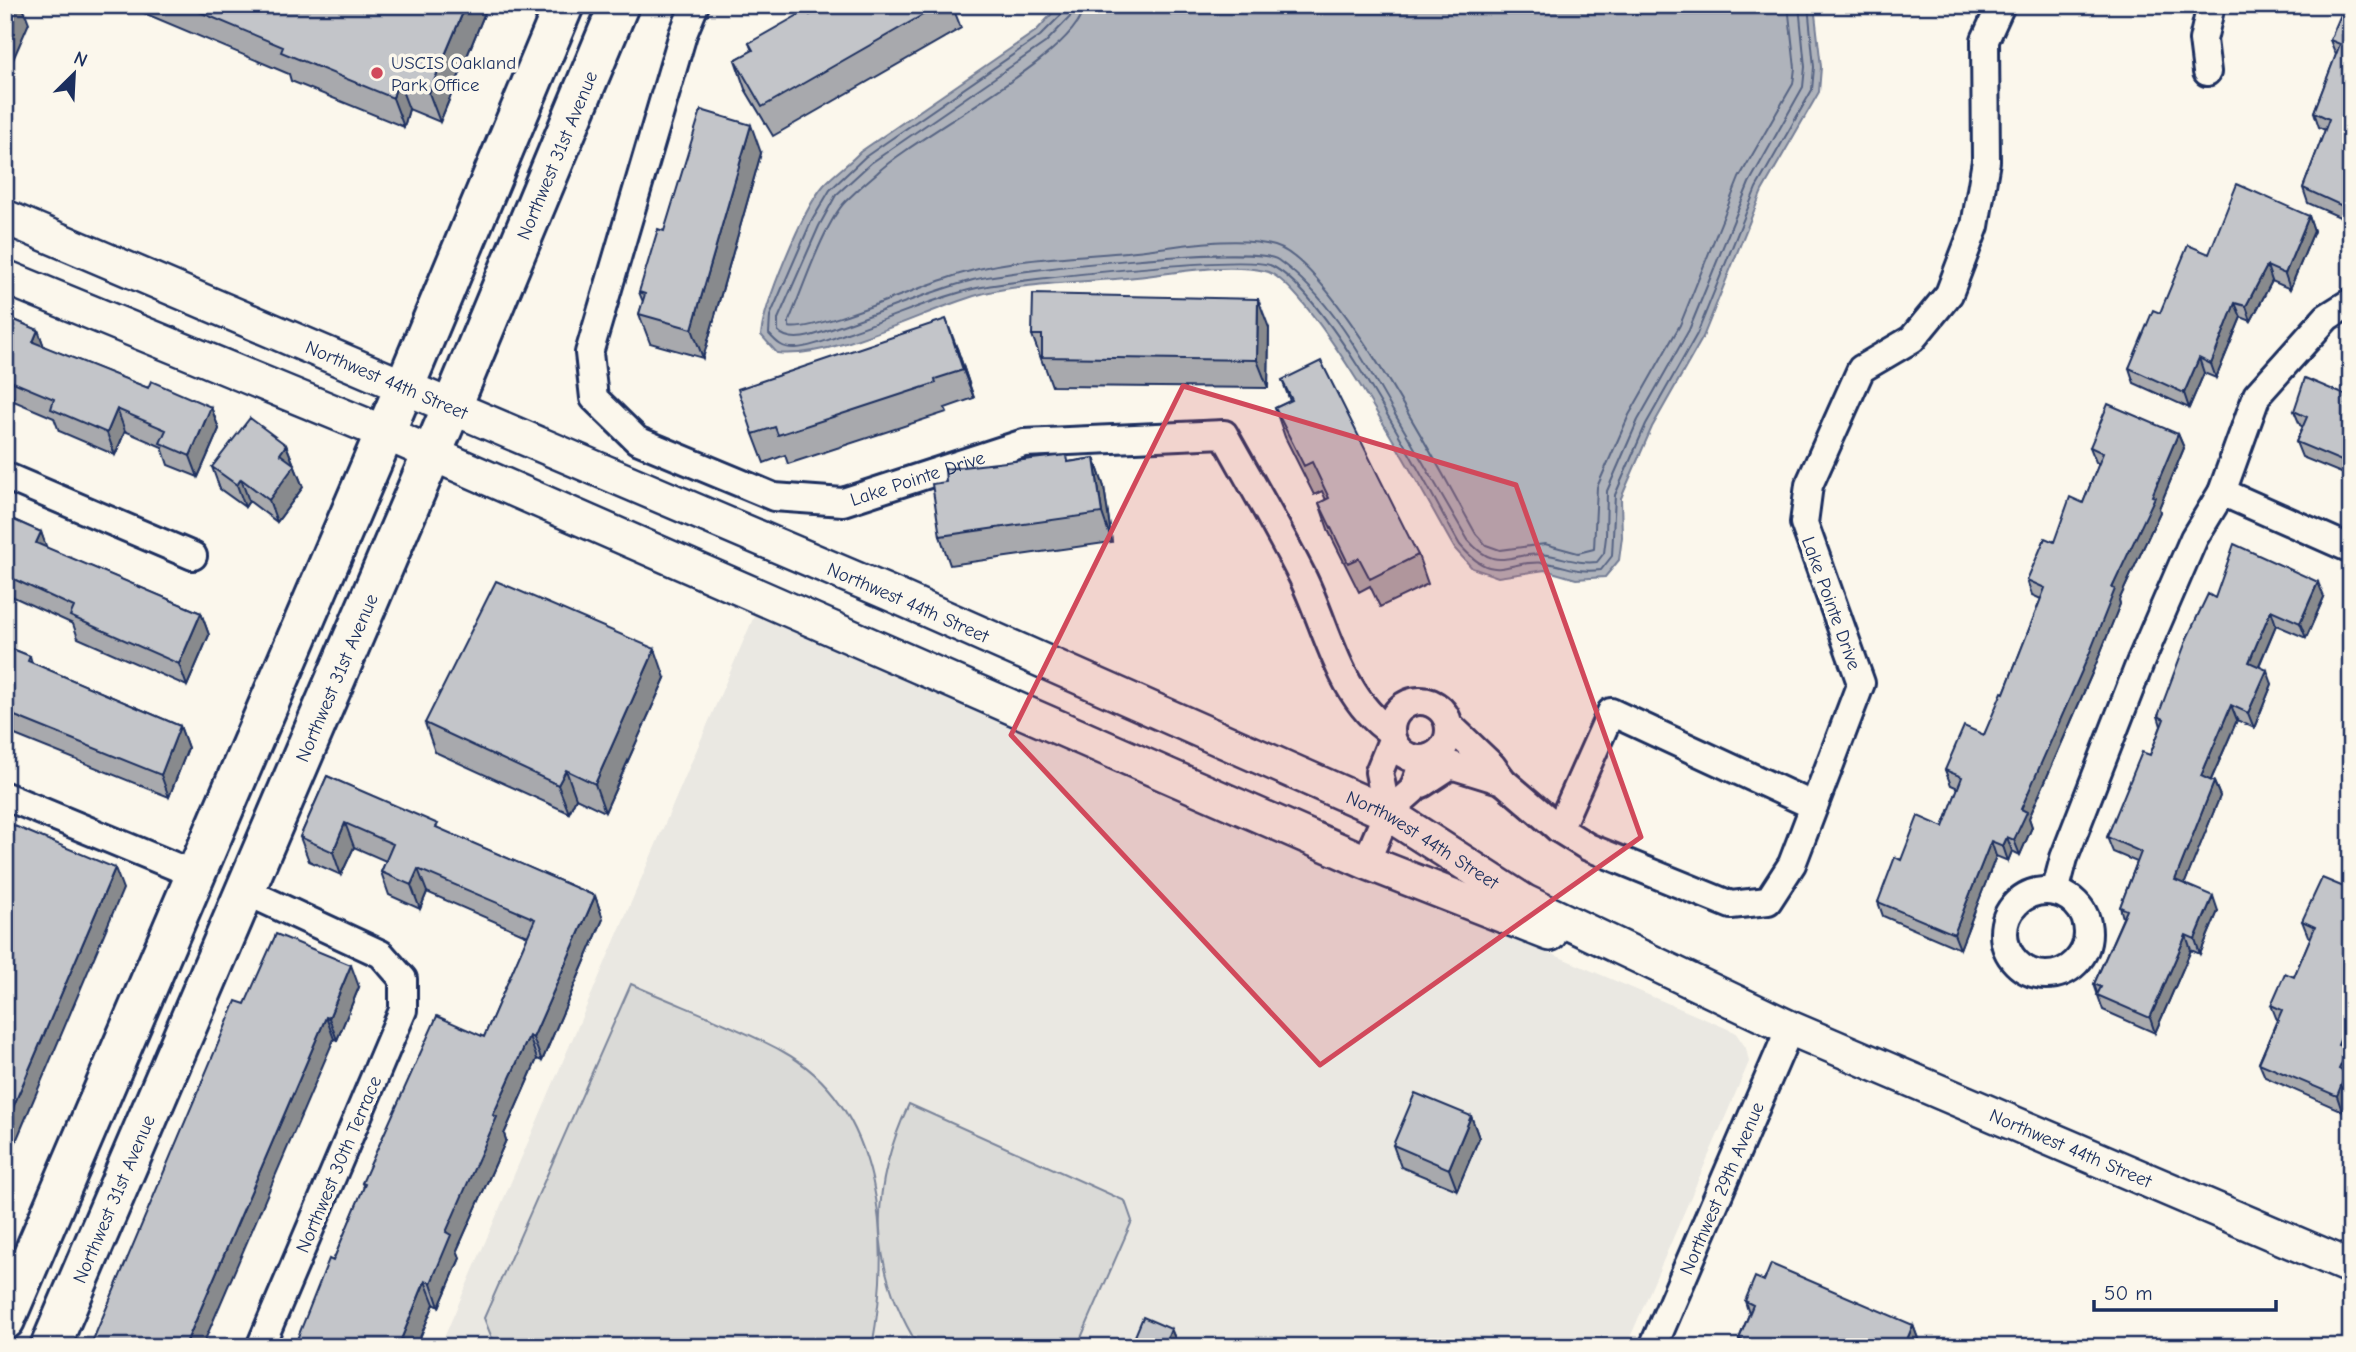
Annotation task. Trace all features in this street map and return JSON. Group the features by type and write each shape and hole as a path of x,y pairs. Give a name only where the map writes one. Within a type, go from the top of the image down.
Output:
{"main road":[{"path":"5,1320 385,433 564,5"},
{"name":"Northwest 31st Avenue","path":"50,1347 432,454 619,5"}],"street":[{"name":"Lake Pointe Drive","path":"695,5 683,34 589,353 594,398 637,440 774,497 843,502 1024,443 1224,434 1302,577 1349,687 1377,723 1392,736 1402,753 1424,760"},
{"name":"Lake Pointe Drive","path":"1349,687 1366,698 1402,707 1418,701 1427,702 1441,710 1455,744 1559,829 1588,847 1731,905 1768,901 1792,864 1861,683 1804,523 1809,485 1861,369 1912,339 1949,294 1975,226 1980,200 1986,161 1985,40 2001,5"},
{"path":"2207,72 2203,40 2211,5"},
{"name":"Northwest 44th Street","path":"5,217 451,409 889,593 1387,813 1525,902 1790,1028"},
{"name":"Northwest 44th Street","path":"5,276 385,433 1366,862 1790,1028 2351,1267"},
{"path":"2055,892 2093,781 2194,538 2222,492 2257,395 2284,361 2327,317 2351,302"},
{"path":"5,476 193,556"},
{"path":"2222,492 2351,549"},
{"path":"1387,813 1379,772 1392,736 1394,719 1402,707"},
{"path":"1559,829 1611,712 1814,806"},
{"path":"1413,790 1424,760 1455,744"},
{"path":"1366,862 1387,813 1413,790 1455,744"},
{"path":"5,796 196,875"},
{"name":"Northwest 30th Terrace","path":"245,891 381,954 403,979 403,1010 260,1347"},
{"name":"Northwest 29th Avenue","path":"1653,1347 1790,1028"}],"highlighted area":[{"path":"1183,386 1516,485 1641,837 1320,1065 1011,735"}],"shaded area":[{"path":"755,614 1735,1032 1746,1048 1749,1062 1626,1347 440,1347"},
{"path":"631,984 782,1051 816,1076 842,1107 861,1143 873,1182 879,1223 878,1307 872,1347 511,1347 492,1338 484,1318"},
{"path":"909,1104 1125,1201 1132,1221 1077,1347 919,1347 902,1317 890,1287 880,1227 881,1197 887,1166"}],"water":[{"path":"1060,5 1814,5 1821,67 1819,92 1762,191 1703,337 1652,427 1621,498 1622,537 1619,560 1605,577 1576,579 1545,570 1498,577 1472,568 1455,549 1395,443 1338,351 1310,312 1285,284 1265,271 1214,268 1009,288 974,296 849,342 799,353 777,353 761,335 769,302 796,235 824,185 860,152 1036,31"}],"building":[{"path":"5,5 14,5 5,25"},
{"name":"USCIS Oakland Park Office","path":"183,5 466,5 429,93 398,80 393,98 281,52 283,47"},
{"path":"828,5 940,5 762,107 735,60 753,50 749,43 807,10 810,15"},
{"path":"2345,5 2351,5 2351,210 2303,188 2329,119 2314,112 2340,44 2330,40"},
{"path":"701,110 751,125 692,329 639,314 645,294 639,292 658,229 664,231"},
{"path":"2237,184 2309,216 2285,274 2267,266 2246,306 2235,303 2211,364 2199,358 2184,393 2129,368 2153,310 2160,313 2188,245 2209,254"},
{"path":"1033,294 1258,299 1257,360 1042,357 1042,335 1032,335"},
{"path":"5,316 38,330 33,342 148,388 151,381 211,407 190,456 160,443 166,430 117,409 107,433 51,409 54,399 6,379 5,381"},
{"path":"946,319 963,370 935,379 936,383 778,435 775,427 753,434 738,389"},
{"path":"1321,361 1418,555 1370,579 1359,558 1348,563 1319,503 1329,498 1312,462 1304,466 1275,408 1292,400 1282,380"},
{"path":"2305,378 2351,396 2351,465 2296,442 2307,417 2294,411"},
{"path":"2108,404 2178,434 2152,496 2155,497 2112,588 2115,589 2088,657 2021,809 2027,812 2014,840 2007,837 2003,846 1991,841 1954,934 1878,902 1895,857 1901,860 1918,816 1943,827 1962,777 1945,770 1964,726 1984,735 2002,692 2004,693 2045,588 2027,580 2045,538 2054,542 2070,497 2083,503 2103,453 2090,447"},
{"path":"250,418 286,445 280,454 295,465 269,500 241,479 237,485 212,467"},
{"path":"1067,455 1068,462 1094,458 1102,513 940,536 932,484 946,482 945,469"},
{"path":"5,516 41,532 36,543 201,613 179,664 70,616 74,607 5,575"},
{"path":"2234,544 2318,582 2300,623 2271,610 2249,662 2267,670 2248,713 2231,705 2201,776 2214,782 2175,880 2213,896 2195,939 2186,935 2150,1018 2097,995 2101,987 2094,984 2127,910 2120,907 2141,852 2107,837 2142,752 2150,755 2164,719 2158,716 2188,636 2208,594 2215,598"},
{"path":"496,581 655,649 595,784 566,770 558,785 425,723"},
{"path":"5,646 30,656 28,661 180,726 161,775 5,712"},
{"path":"327,776 595,896 533,1038 529,1036 493,1115 497,1117 446,1232 451,1235 431,1283 425,1281 398,1347 294,1347 329,1259 333,1261 365,1184 362,1183 437,1016 484,1037 535,919 418,869 411,885 381,872 393,844 345,823 333,852 300,837"},
{"path":"5,822 115,868 5,1126"},
{"path":"2322,878 2351,890 2351,1013 2338,1045 2348,1049 2339,1069 2346,1073 2337,1096 2259,1063 2282,1010 2271,1005 2285,973 2294,977 2315,927 2302,921"},
{"path":"276,934 351,965 329,1018 326,1017 187,1341 190,1343 189,1347 90,1347 236,1001 245,1004"},
{"path":"1415,1093 1471,1116 1449,1169 1393,1145"},
{"path":"1771,1264 1913,1325 1904,1347 1759,1347 1739,1339 1753,1305 1745,1301 1755,1277 1764,1281"},
{"path":"1143,1317 1171,1329 1164,1347 1146,1347 1133,1341"}],"place":[{"name":"USCIS Oakland Park Office","path":"377,73"}]}
